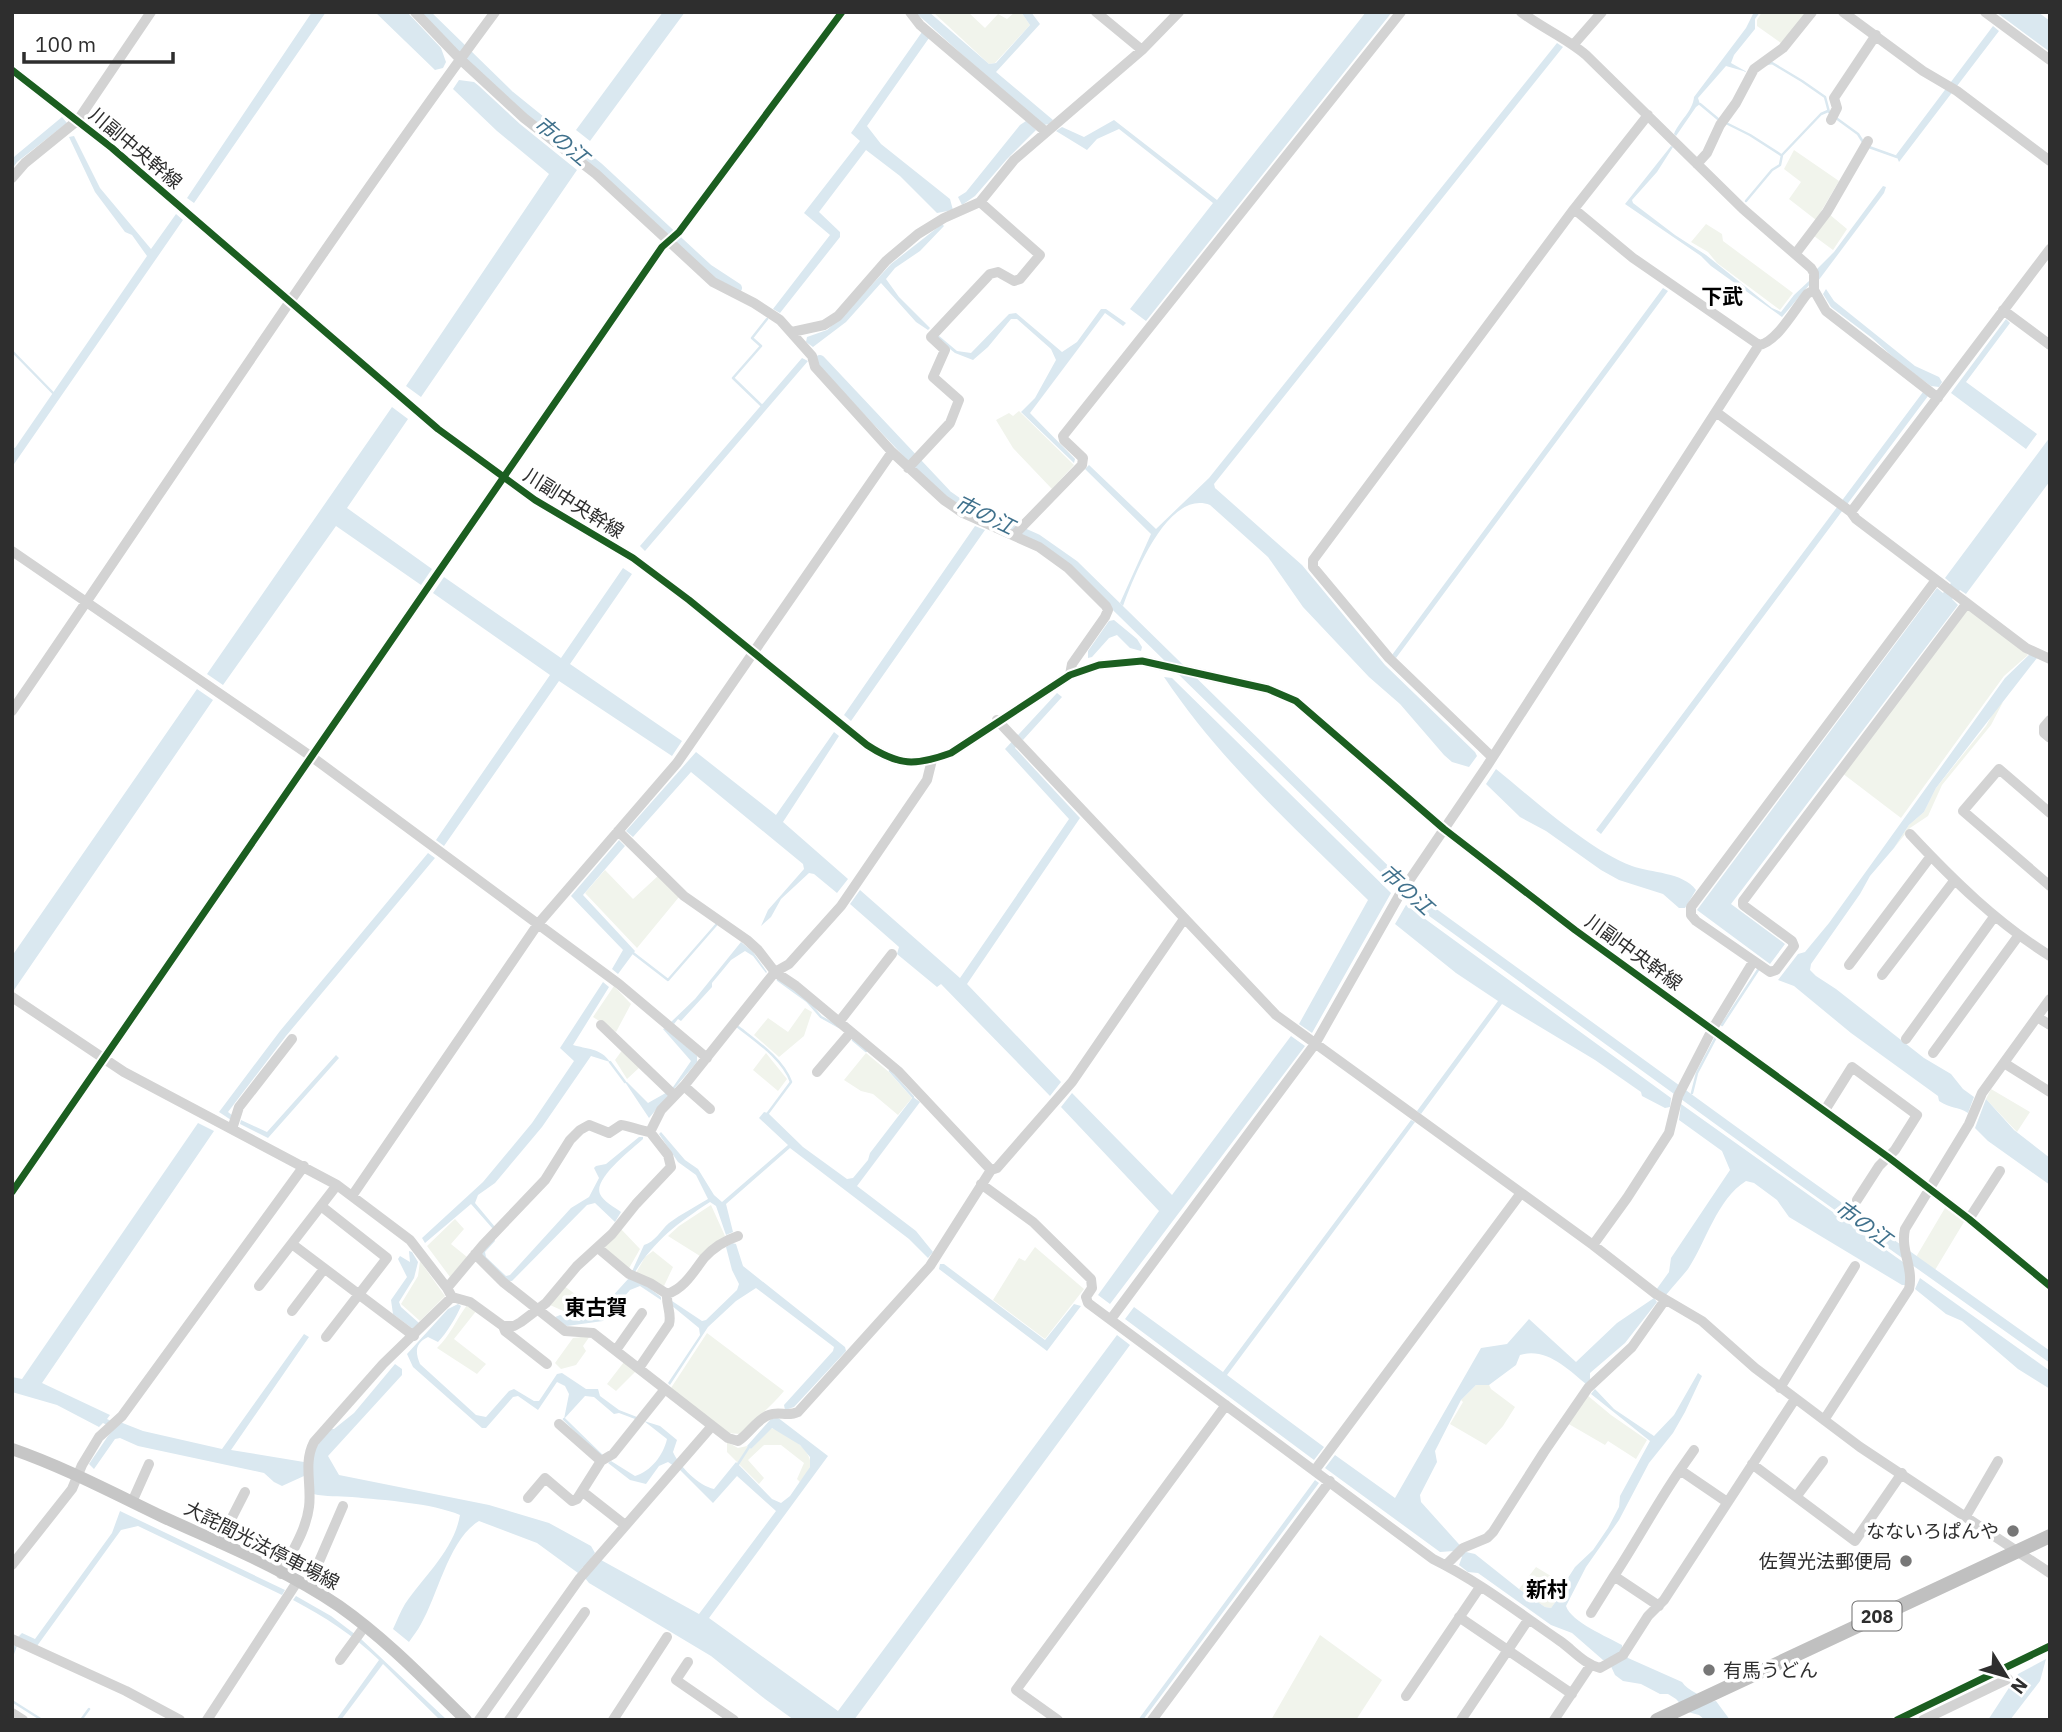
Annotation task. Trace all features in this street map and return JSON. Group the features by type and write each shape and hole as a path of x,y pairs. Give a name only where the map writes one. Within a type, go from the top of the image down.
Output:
{"highway":[{"name":"208","path":"1657,1720 2015,1550 2050,1536"}],"main road":[{"name":"大詫間光法停車場線","path":"12,1449 132,1502 302,1585 360,1633 391,1646 466,1720"}],"street":[{"path":"12,178 25,163 78,120 150,12"},
{"path":"415,12 460,59 524,118 596,174 713,282 780,320 812,356 815,367 892,452 944,500 962,513 1017,531 1068,568 1107,606 1105,617 1072,664 1070,675"},
{"path":"12,711 291,303 495,12"},
{"path":"12,1192 662,247 679,232 842,12"},
{"path":"910,12 920,25 1046,132"},
{"path":"792,332 824,325 838,316 887,261 918,234 944,218 980,202 1014,160 1142,50 1179,12"},
{"path":"1017,531 1082,465 1083,458 1063,436 1401,12"},
{"path":"1521,12 1574,44 1743,209 1811,268 1814,273 1814,290 1826,311 1938,398"},
{"path":"1574,44 1602,12"},
{"path":"1697,164 1707,153 1720,125 1736,103 1754,69 1783,48 1812,12"},
{"path":"1843,12 1923,71 1957,91 2050,161"},
{"path":"1985,12 2050,60"},
{"path":"1101,14 1142,50"},
{"path":"1831,120 1837,108 1834,98 1876,35"},
{"name":"川副中央幹線","path":"12,70 78,120 438,429 535,500 633,558 888,759 909,763 932,760 951,753 997,720 1070,675 1099,665 1142,661 1268,690 1296,701 1444,829 1575,930 1888,1157 2050,1286"},
{"path":"1492,757 1389,659 1313,567 1313,560 1574,209 1648,115"},
{"path":"1796,253 1826,212 1868,141"},
{"path":"908,468 950,423 959,400 933,377 944,350 930,337 990,274 998,272 1014,281 1020,279 1040,255 980,202"},
{"path":"1574,209 1633,258 1759,345 1767,344 1777,336 1807,294 1814,290"},
{"path":"1849,511 2050,249"},
{"path":"2003,310 2050,345"},
{"path":"1111,1319 1315,1044 1403,890 1759,345"},
{"path":"1716,412 2026,648 2050,659"},
{"path":"352,1196 538,924 677,763 892,452"},
{"path":"12,551 312,757 619,984 707,1058"},
{"path":"1941,583 1691,907 1691,915 1696,921 1770,972 1776,970 1794,946 1792,941 1743,905 1742,901 1967,603"},
{"path":"997,720 1276,1015 1661,1297 1702,1321 1780,1388 1860,1447 2050,1573"},
{"path":"2050,720 2044,727 2044,733 2050,738"},
{"path":"650,1132 671,1092 684,1086 775,972 789,964 841,906 927,780 932,760"},
{"path":"2050,813 1999,769 1963,811 2050,886"},
{"path":"618,831 684,896 758,950 775,972 898,1071 991,1170"},
{"path":"1910,834 1954,881 1994,917 2050,956"},
{"path":"1849,965 1931,856"},
{"path":"1882,975 1954,881"},
{"path":"1906,1039 1994,917"},
{"path":"475,1254 488,1269 565,1331 593,1333 728,1438 738,1441 765,1415 793,1415 798,1412 930,1266 991,1170 997,1168 1072,1082 1184,919"},
{"path":"1933,1052 2019,935"},
{"path":"839,1022 892,954"},
{"path":"1593,1245 1628,1198 1669,1133 1678,1098 1713,1028 1753,962"},
{"path":"12,997 103,1059 337,1185 410,1240 449,1292 470,1302 503,1326 505,1332 547,1364"},
{"path":"1824,1420 1909,1289 1912,1278 1903,1240 1905,1229 1973,1115 1978,1102 2050,999"},
{"path":"2037,1017 2050,1025"},
{"path":"601,1025 671,1092"},
{"path":"817,1072 851,1032"},
{"path":"232,1129 239,1107 292,1039"},
{"path":"2004,1063 2050,1092"},
{"path":"1825,1110 1852,1067 1917,1115 1895,1150 1879,1166 1857,1200"},
{"path":"684,1086 710,1109"},
{"path":"281,1574 306,1519 309,1505 307,1467 309,1451 314,1442 383,1364 414,1336 475,1254 532,1195 580,1130 589,1125 609,1133 621,1125 650,1132 668,1155 671,1167 598,1248 577,1266 546,1303 513,1326 503,1326"},
{"path":"12,1565 72,1489 76,1476 99,1437 112,1425 304,1166"},
{"path":"1969,1219 2000,1171"},
{"path":"981,1184 1033,1222 1091,1279 1092,1288 1086,1299 1111,1319 1433,1559 1571,1648 1590,1666 1606,1667 1628,1650 1648,1616 1659,1606 1795,1399"},
{"path":"259,1286 337,1185"},
{"path":"1315,1470 1521,1193"},
{"path":"321,1206 387,1258 326,1336"},
{"path":"667,1294 673,1292 698,1269 705,1258 728,1239 738,1236"},
{"path":"292,1244 414,1336"},
{"path":"598,1248 631,1276 650,1283 667,1294"},
{"path":"1780,1388 1855,1266"},
{"path":"292,1311 324,1269"},
{"path":"639,1368 669,1324 671,1316 666,1306 667,1294"},
{"path":"1446,1565 1460,1552 1493,1532 1590,1386 1632,1347 1661,1297"},
{"path":"616,1350 642,1313"},
{"path":"528,1498 545,1478 572,1501 577,1500 601,1461 612,1454 665,1389"},
{"path":"1058,1720 1016,1690 1226,1405"},
{"path":"559,1424 601,1461"},
{"path":"479,1720 585,1572 712,1426"},
{"path":"1591,1613 1647,1526 1654,1508 1694,1450"},
{"path":"1796,1497 1824,1461"},
{"path":"1966,1516 1998,1461"},
{"path":"132,1502 149,1464"},
{"path":"1752,1464 1855,1541 1902,1473"},
{"path":"1680,1470 1727,1502"},
{"path":"1152,1720 1329,1481"},
{"path":"219,1543 245,1492"},
{"path":"583,1492 625,1525"},
{"path":"207,1720 302,1585 343,1506"},
{"path":"1614,1576 1659,1606"},
{"path":"1406,1696 1480,1587"},
{"path":"509,1720 585,1612"},
{"path":"1460,1617 1572,1694"},
{"path":"1461,1720 1528,1620"},
{"path":"340,1660 360,1633"},
{"path":"613,1720 667,1637"},
{"path":"12,1639 126,1691 180,1720"},
{"path":"688,1662 676,1680 734,1720"},
{"path":"1554,1720 1590,1666"},
{"path":"1923,1720 2008,1679"},
{"path":"12,1713 23,1720"}],"shaded area":[{"path":"312,12 326,12 194,203 187,198"},
{"path":"375,12 407,12 441,48 446,62 443,68 435,70"},
{"path":"663,12 685,12 590,141 576,130"},
{"path":"915,12 929,12 989,64 996,63 1030,25 1021,12 1031,12 1040,24 996,72 1053,120 1044,125"},
{"path":"933,12 968,12 985,28 998,14 1007,19 1015,12 1021,12 1030,25 995,63 989,64"},
{"path":"1366,12 1392,12 1146,321 1130,309 1213,203 1119,129 1097,139 1087,150 1056,131 1062,127 1084,137 1114,120 1217,200"},
{"path":"1754,12 1760,12 1755,19 1755,29 1734,55 1731,63 1747,72 1726,66 1698,98 1700,104 1676,136 1674,134 1691,107 1694,97 1746,28"},
{"path":"1762,12 1807,12 1781,43 1757,26"},
{"path":"1996,12 2038,12 2050,21 2050,52"},
{"path":"1993,26 1999,31 1899,162 1896,155"},
{"path":"922,32 929,38 867,126 881,144 950,199 953,210 937,213 900,176 866,150 819,212 840,232 840,237 780,313 773,309 830,235 804,213 860,141 851,133"},
{"path":"1557,43 1563,47 1214,484 1215,488 1302,565 1385,665 1475,752 1477,756 1469,767 1452,762 1444,755 1400,704 1369,677 1303,607 1268,557 1210,505 1195,504 1180,510 1167,522 1144,557 1123,606 1120,603 1151,534 1085,469 1089,465 1156,529 1209,478"},
{"path":"459,80 474,82 577,170 421,397 406,386 549,174 497,131 453,89"},
{"path":"62,117 67,123 17,162 12,169 15,156"},
{"path":"1026,121 1036,130 975,196 962,205 958,197 966,192"},
{"path":"74,136 100,188 151,249 176,214 183,220 12,467 12,447 15,448 147,256 95,192 69,137"},
{"path":"1671,146 1673,147 1657,172 1632,200 1633,203 1706,255 1772,308 1781,312 1809,281 1810,284 1782,317 1701,256 1625,204"},
{"path":"1794,150 1839,181 1816,220 1789,199 1801,182 1784,169"},
{"path":"1883,186 1886,187 1884,193 1818,281 1817,269 1834,252"},
{"path":"1829,214 1847,229 1833,250 1814,236"},
{"path":"942,224 944,226 920,251 895,268 886,279 899,297 930,328 928,330 916,322 881,283 846,322 813,347 806,342 807,337 827,330 891,264"},
{"path":"1706,224 1722,234 1723,241 1793,293 1780,310 1717,263 1708,252 1691,242"},
{"path":"1663,288 1668,291 1396,658 1392,655"},
{"path":"1826,289 1834,301 1915,366 1939,377 1942,382 1939,387 1931,386 1902,365 1831,307 1823,294"},
{"path":"1101,309 1106,309 1126,323 1123,326 1105,313 1030,413 1075,459 1074,463 1021,412 1035,398 1056,360 1051,349 1017,319 1011,319 988,347 973,360 955,353 936,338 938,335 957,351 971,353 1009,314 1016,313 1062,352 1077,342"},
{"path":"2006,319 2010,323 1966,382 2037,434 2026,449 1951,393"},
{"path":"802,358 808,361 645,551 640,546"},
{"path":"1923,392 1928,396 1601,834 1596,830"},
{"path":"392,407 408,419 347,508 432,569 421,585 336,526 223,685 207,674"},
{"path":"1019,411 1074,465 1052,489 1013,448 996,420 1009,413 1013,416"},
{"path":"2050,437 2050,481 1966,594 1960,590 1952,599 1958,605 1731,904 1785,944 1770,964 1697,910 1937,588 1943,593 1951,583 1945,578"},
{"path":"975,526 985,530 851,721 844,715"},
{"path":"623,568 632,574 570,664 682,741 672,756 559,681 444,846 436,840 550,675 433,593 444,577 561,658"},
{"path":"1967,608 2028,655 2004,676 1901,818 1842,773"},
{"path":"1114,620 1137,639 1142,647 1141,651 1130,648 1117,635 1109,638 1088,658 1088,651 1109,621"},
{"path":"2031,653 2037,658 1936,788 1924,812 1909,825 1870,876 1811,964 1810,970 1924,1058 1951,1074 1963,1089 1974,1097 1968,1113 1939,1101 1938,1096 1851,1033 1794,986 1778,980 1798,954 1805,952 1829,923 2005,678"},
{"path":"1164,677 1172,678 1391,893 1312,1033 1299,1024 1368,900 1235,766 1186,708"},
{"path":"197,689 213,700 14,990 12,989 12,956"},
{"path":"1057,693 1062,697 1015,748 1080,818 967,984 1061,1082 1050,1096 941,984 937,987 897,954 899,947 850,904 860,890 960,978 1069,819 1005,749"},
{"path":"2003,702 1991,725 1942,785 1928,816 1910,828 1894,848 1909,825 1924,812 1936,788"},
{"path":"834,732 839,736 783,822 848,879 837,893 809,873 781,899 771,917 761,926 768,910 804,869 803,864 691,772 633,837 626,831 696,752 776,815"},
{"path":"1496,769 1562,823 1598,848 1632,866 1675,876 1690,884 1696,890 1685,908 1679,908 1663,894 1619,880 1546,831 1520,817 1486,784"},
{"path":"619,840 625,846 583,895 635,951 618,974 612,969 623,950 571,896"},
{"path":"428,853 435,858 286,1036 228,1112 233,1116 231,1120 219,1112 280,1031"},
{"path":"605,870 633,899 659,875 679,897 637,948 585,893"},
{"path":"1406,905 1671,1098 1670,1107 1665,1108 1642,1096 1641,1092 1595,1060 1502,1004 1421,1114 1417,1111 1498,1001 1456,973 1395,924"},
{"path":"741,942 753,952 767,972 745,951 731,960 712,983 712,987 681,1021 678,1019 674,1024 671,1022 695,999"},
{"path":"603,982 609,987 573,1045 598,1052 610,1062 591,1056 542,1127 495,1183 478,1195 475,1203 495,1227 493,1229 471,1204 425,1243 422,1238 483,1182 532,1123 574,1061 560,1048"},
{"path":"614,986 631,1004 616,1032 593,1017"},
{"path":"805,1008 812,1012 804,1036 779,1057 754,1035 768,1018 788,1032"},
{"path":"663,1029 697,1056 697,1062 649,1118 625,1082 648,1103 671,1090 691,1061"},
{"path":"1291,1036 1305,1046 1110,1304 1098,1295 1159,1211 1061,1107 1072,1093 1172,1195"},
{"path":"623,1049 640,1067 627,1079 615,1060"},
{"path":"766,1053 787,1079 778,1091 753,1070"},
{"path":"866,1053 889,1072 912,1098 898,1115 873,1094 861,1091 844,1080"},
{"path":"336,1055 339,1058 268,1138 240,1124 241,1120 267,1132"},
{"path":"1991,1089 2030,1112 2017,1132 1986,1099"},
{"path":"913,1097 920,1102 857,1186 916,1231 933,1252 928,1258 909,1239 790,1148 726,1204 733,1232 726,1235 716,1206 710,1202 675,1227 647,1255 631,1279 644,1284 661,1297 661,1300 640,1286 630,1290 603,1321 567,1326 553,1318 560,1315 579,1321 599,1311 629,1278 644,1245 654,1239 669,1223 708,1199 696,1175 678,1162 659,1134 661,1132 685,1160 698,1169 714,1195 722,1202 788,1145 759,1118 764,1112 803,1147 847,1179 853,1178 868,1160 870,1153"},
{"path":"1986,1099 2014,1130 2050,1158 2050,1185 1988,1141 1975,1128"},
{"path":"1681,1104 1903,1262 1908,1278 1906,1285 1789,1217 1777,1200 1754,1183 1746,1181 1727,1199 1685,1272 1666,1295 1656,1290 1669,1272 1671,1258 1730,1170 1722,1151 1679,1120"},
{"path":"1411,1120 1415,1122 1227,1375 1324,1447 1314,1460 1125,1319 1134,1307 1223,1372"},
{"path":"198,1123 214,1131 42,1383 110,1415 107,1419 111,1421 99,1427 57,1405 12,1392 12,1377 22,1379"},
{"path":"639,1137 643,1139 615,1165 602,1180 599,1188 604,1199 621,1212 615,1222 595,1203 587,1205 512,1281 508,1281 482,1256 481,1251 494,1239 485,1252 486,1257 506,1276 510,1275 571,1208 589,1197 599,1178 594,1168 606,1164"},
{"path":"711,1205 725,1236 700,1256 668,1236 679,1226"},
{"path":"1945,1208 1964,1222 1935,1270 1916,1257"},
{"path":"455,1219 464,1229 451,1244 467,1257 450,1277 427,1246"},
{"path":"621,1229 640,1249 628,1270 604,1248"},
{"path":"732,1243 736,1244 743,1266 845,1347 846,1351 794,1407 785,1410 784,1405 834,1347 756,1288 736,1301 708,1327 670,1385 668,1383 700,1335 699,1328 671,1305 672,1301 702,1321 706,1320 737,1290 739,1284 726,1247"},
{"path":"1035,1247 1084,1289 1045,1339 993,1300 1019,1258 1025,1261"},
{"path":"409,1251 418,1262 414,1278 399,1302 419,1323 413,1329 393,1314 391,1300 407,1277 398,1259 400,1256 410,1262"},
{"path":"653,1251 673,1267 664,1286 636,1273 645,1257"},
{"path":"420,1261 445,1296 420,1321 401,1304 418,1276"},
{"path":"940,1264 944,1264 1045,1340 1074,1304 1081,1306 1047,1351 939,1269"},
{"path":"1920,1278 2050,1371 2050,1389 2018,1369 1962,1321 1946,1314 1915,1289"},
{"path":"564,1286 582,1299 570,1314 550,1305"},
{"path":"1654,1298 1657,1302 1625,1343 1590,1373 1587,1385 1556,1361 1530,1353 1520,1355 1516,1365 1489,1385 1476,1385 1461,1400 1435,1451 1437,1462 1420,1495 1421,1502 1466,1552 1475,1554 1519,1589 1545,1607 1551,1608 1565,1589 1564,1584 1575,1567 1593,1550 1608,1528 1619,1507 1620,1496 1650,1441 1591,1394 1595,1389 1614,1409 1654,1436 1674,1415 1698,1373 1702,1376 1685,1412 1673,1433 1649,1463 1619,1520 1586,1567 1566,1606 1582,1623 1622,1645 1628,1658 1682,1682 1710,1702 1716,1701 1730,1720 1705,1720 1688,1712 1668,1694 1660,1694 1641,1684 1623,1681 1615,1675 1608,1660 1603,1660 1572,1633 1551,1625 1478,1573 1468,1572 1459,1565 1462,1557 1454,1551 1440,1552 1325,1468 1335,1455 1395,1498 1481,1348 1507,1344 1529,1319 1576,1362 1617,1323"},
{"path":"458,1304 461,1306 459,1310 438,1342 428,1337 424,1339 418,1345 417,1356 420,1364 476,1415 486,1417 509,1391 514,1389 534,1401 539,1401 557,1374 562,1373 586,1389 598,1389 600,1396 619,1410 637,1417 635,1419 619,1413 614,1414 594,1397 585,1396 564,1419 569,1394 565,1386 557,1382 538,1410 518,1396 513,1397 486,1428 482,1428 413,1367 407,1354 448,1309"},
{"path":"467,1305 477,1310 454,1339 486,1364 477,1374 437,1348"},
{"path":"707,1333 784,1391 741,1434 726,1433 671,1388"},
{"path":"304,1334 309,1337 231,1450 304,1462 312,1459 315,1448 331,1429 354,1413 395,1364 402,1369 402,1375 328,1456 339,1475 489,1505 549,1523 591,1546 595,1553 591,1558 598,1564 601,1560 699,1614 776,1511 737,1476 713,1503 680,1470 668,1462 659,1466 646,1484 630,1480 608,1463 611,1461 635,1476 656,1462 667,1439 644,1421 660,1426 677,1440 673,1452 690,1475 702,1484 714,1489 736,1462 772,1499 781,1503 790,1496 810,1467 810,1457 800,1445 772,1428 751,1449 747,1446 770,1420 777,1417 828,1456 709,1618 838,1711 1117,1335 1130,1345 854,1720 794,1720 711,1656 589,1583 583,1567 578,1573 537,1543 479,1521 469,1529 452,1554 427,1612 409,1642 393,1629 405,1604 452,1540 460,1515 407,1503 313,1494 312,1476 304,1476 282,1486 264,1473 138,1446 120,1438 115,1439 94,1469 89,1464 120,1422 143,1431 222,1449"},
{"path":"590,1336 583,1346 586,1351 576,1365 561,1369 555,1363 573,1338"},
{"path":"624,1362 636,1371 616,1391 607,1384"},
{"path":"1476,1385 1489,1385 1515,1407 1486,1445 1450,1424 1463,1402 1461,1400"},
{"path":"1587,1395 1647,1440 1636,1459 1608,1441 1605,1445 1567,1423"},
{"path":"771,1428 790,1437 808,1455 810,1467 800,1482 797,1479 804,1463 781,1445 764,1445 748,1460 764,1478 759,1484 727,1452 727,1442 738,1448 747,1446 751,1449"},
{"path":"1315,1480 1319,1483 1143,1720 1138,1720"},
{"path":"120,1511 285,1590 282,1595 138,1526 121,1530 37,1646 17,1638 22,1633 35,1639 112,1533"},
{"path":"1536,1567 1564,1584 1565,1589 1551,1608 1545,1607 1519,1589"},
{"path":"296,1596 331,1616 360,1638 447,1720 440,1720 383,1664 341,1720 336,1720 379,1660 338,1627 293,1600"},
{"path":"1320,1635 1382,1680 1356,1720 1271,1720"},
{"path":"2046,1659 2040,1681 2010,1720 1988,1720 2018,1674"}],"waterway":[{"name":"市の江","path":"424,12 510,96 599,168 708,269 737,288"},
{"path":"1767,64 1772,63 1825,97 1829,112"},
{"path":"1700,104 1718,119"},
{"path":"1746,201 1772,170 1780,165 1782,155 1821,114 1828,111"},
{"path":"1836,118 1858,134 1863,142"},
{"path":"1726,123 1781,155"},
{"path":"1869,147 1897,157"},
{"path":"761,405 733,378 761,346 752,338 767,319"},
{"path":"12,351 53,393"},
{"name":"市の江","path":"820,360 947,495 964,507 1037,539 1074,565 1417,901 2050,1357"},
{"path":"633,953 668,980 716,925"},
{"path":"1722,1025 1758,970"},
{"path":"778,980 807,1001 821,1017 839,1027"},
{"path":"737,1026 775,1058 791,1082 768,1113"},
{"path":"1692,1093 1697,1073 1715,1039"},
{"path":"853,1040 866,1051"},
{"path":"610,1062 625,1082"},
{"path":"890,1071 913,1097"},
{"path":"564,1419 602,1456"},
{"path":"738,1464 749,1447"},
{"path":"12,1656 16,1645"},
{"path":"12,1701 42,1720"},
{"path":"81,1720 89,1709"}],"cycle path":[{"path":"12,1192 662,247 679,232 842,12"},
{"path":"12,70 112,148 438,429 535,500 633,558 878,752 908,762 951,753 1070,675 1099,665 1142,661 1268,689 1296,701 1444,829 1575,930 1888,1157 2050,1286"},
{"path":"1897,1720 2050,1646"}],"place":[{"name":"なないろぱんや","path":"2013,1531"},
{"name":"佐賀光法郵便局","path":"1906,1561"},
{"name":"有馬うどん","path":"1709,1670"}],"district":[{"name":"下武","path":"1722,296"},
{"name":"東古賀","path":"596,1307"},
{"name":"新村","path":"1547,1589"}]}
